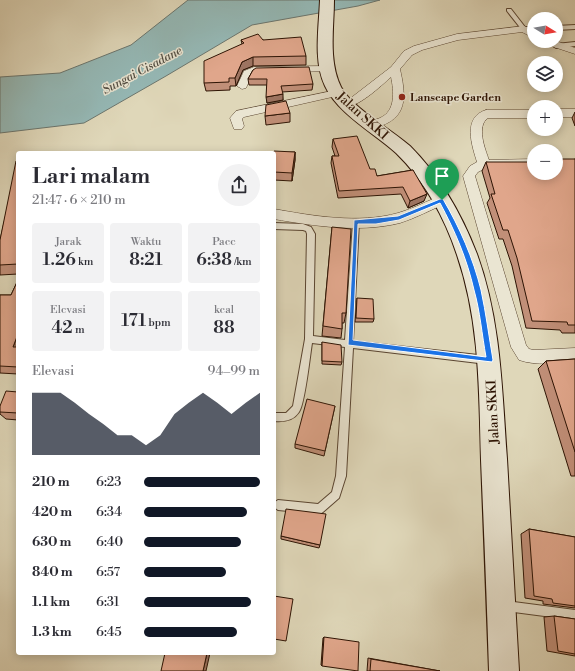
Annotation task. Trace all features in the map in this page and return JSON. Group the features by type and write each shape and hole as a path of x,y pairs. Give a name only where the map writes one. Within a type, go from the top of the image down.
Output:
{"main road":[{"name":"Jalan SKKI","path":"327,0 328,65 331,81 342,98 403,151 426,177 442,200 456,228 470,263 478,290 490,360 504,671"}],"street":[{"path":"238,126 236,118 240,114 342,98 368,91 395,69 408,53 435,42 457,37 527,29"},
{"path":"563,48 575,51"},
{"path":"242,86 248,73 254,70 328,65"},
{"path":"372,125 392,115 396,108 399,98 399,84 395,69"},
{"path":"563,113 575,113"},
{"path":"484,164 477,139 477,120 486,114 527,114"},
{"path":"527,163 484,164 474,170 469,176 519,347 524,355 534,357 575,355"},
{"path":"276,214 300,219 376,222 399,218 442,200"}],"lane":[{"path":"509,10 527,27"},
{"path":"563,28 575,27"},
{"path":"563,45 575,44"},
{"path":"278,505 320,509 336,495 341,476 356,222"},
{"path":"276,226 303,227 309,229 311,234 308,338 297,408 291,416 283,418 276,417"},
{"path":"308,338 490,360"},
{"path":"501,605 575,615"}],"water":[{"name":"Sungai Cisadane","path":"188,0 380,0 358,6 252,25 84,123 0,133 0,77 60,73 131,45"}],"building":[{"path":"258,34 263,40 301,37 306,56 253,57 242,62 235,78 229,78 229,82 204,83 204,61 244,43 241,40"},
{"path":"309,67 313,84 281,86 283,94 266,97 267,79 248,79 253,70 256,68"},
{"path":"286,101 290,113 265,116 266,105"},
{"path":"357,136 370,169 375,169 377,176 413,170 427,194 410,201 403,187 339,191 332,156 339,156 333,139"},
{"path":"276,151 295,152 292,173 276,172"},
{"path":"563,159 575,159 575,325 568,325 567,322 532,321 517,258 508,230 503,230 491,194 495,194 486,162 527,162 527,180 563,180"},
{"path":"16,161 16,264 0,265 0,240"},
{"path":"332,227 351,229 346,313 342,313 342,329 323,326"},
{"path":"16,284 16,339 13,347 16,347 16,367 0,366 0,295 11,295"},
{"path":"357,298 373,299 374,319 356,318"},
{"path":"322,342 341,345 342,362 322,361"},
{"path":"575,359 575,452 546,361"},
{"path":"6,391 16,392 16,413 0,412 0,406"},
{"path":"307,399 335,406 325,451 295,444"},
{"path":"286,509 326,514 320,545 281,536"},
{"path":"529,529 575,537 575,606 553,603 552,599 534,596"},
{"path":"276,596 293,599 286,641 276,639"},
{"path":"554,616 575,619 575,654 558,651"},
{"path":"324,637 359,642 358,671 322,666"},
{"path":"165,655 207,655 203,671 161,671"},
{"path":"371,659 440,671 370,671"}],"place":[{"name":"Lanscape Garden","path":"402,97"}],"route":[{"path":"442,200 468,257 478,290 490,360 350,343 356,222 376,222 399,218 442,200"}]}
